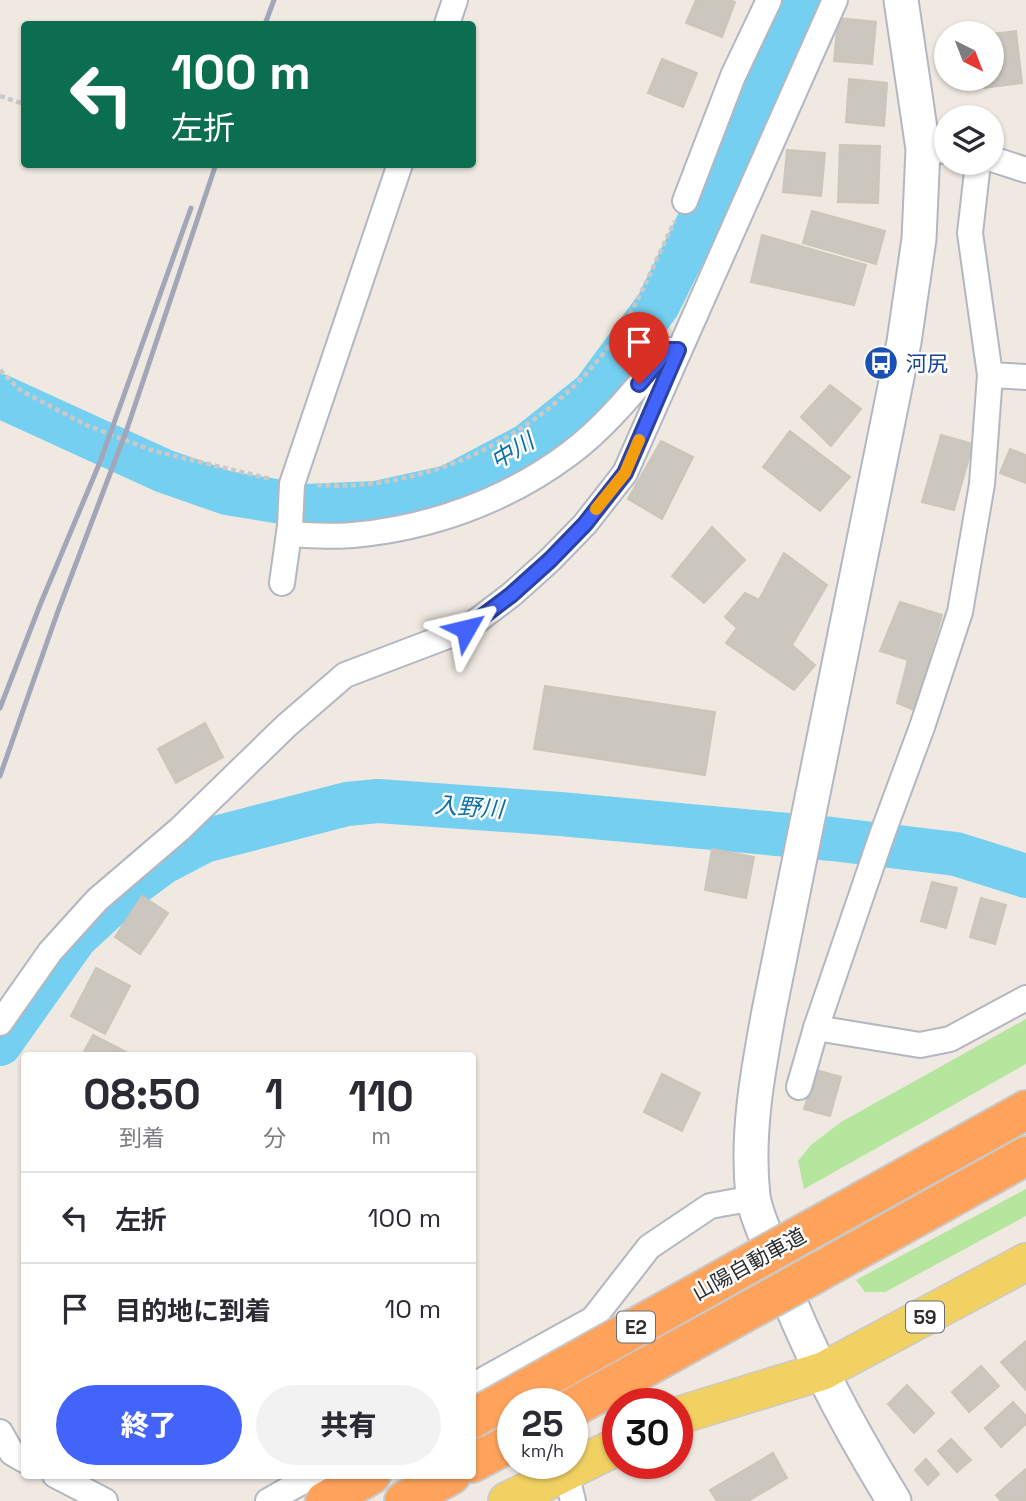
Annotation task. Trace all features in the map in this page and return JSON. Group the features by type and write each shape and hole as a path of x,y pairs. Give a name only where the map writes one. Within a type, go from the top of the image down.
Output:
{"highway":[{"name":"山陽自動車道","path":"476,1417 1026,1111"},
{"name":"山陽自動車道","path":"588,1399 1026,1156"},
{"path":"476,1461 497,1450"},
{"path":"325,1501 364,1479"},
{"path":"404,1501 444,1479"}],"main road":[{"name":"59","path":"693,1411 823,1371 1026,1262"},
{"path":"507,1501 569,1487 602,1459"}],"street":[{"path":"448,21 455,0"},
{"path":"685,201 733,76 769,0"},
{"path":"0,1023 50,952 97,900 180,829 286,726 345,675 466,629 511,595 585,524 625,473 835,0"},
{"path":"901,0 934,146"},
{"path":"894,1501 862,1450 780,1279 754,1198 752,1149 755,1090 904,342 934,156"},
{"path":"1004,163 1026,170"},
{"path":"282,583 292,488 399,168"},
{"path":"799,1087 816,1028 960,612 982,484 990,375 970,233 977,175"},
{"path":"289,530 350,536 431,522 476,507 570,454 610,417 668,350 678,350"},
{"path":"990,375 1026,377"},
{"path":"816,1028 920,1045 950,1039 1026,998"},
{"path":"476,1385 593,1319 649,1247 659,1240 710,1206 754,1198"},
{"path":"0,1432 12,1453 21,1458"},
{"path":"63,1479 106,1501"},
{"path":"268,1501 307,1479"}],"path":[{"path":"0,96 21,103"},
{"path":"0,370 20,390 86,425 154,451 292,488 388,481 430,471 468,456 520,429 559,399 594,364 620,330 685,201"}],"green space":[{"path":"1026,1019 1026,1064 804,1189 798,1161 811,1145 841,1122"},
{"path":"1026,1189 1026,1216 885,1292 865,1292 856,1280"}],"building":[{"path":"696,0 735,2 722,37 686,23"},
{"path":"838,18 876,22 872,64 834,61"},
{"path":"1016,31 1022,83 1004,85 1004,32"},
{"path":"662,59 697,73 683,107 648,93"},
{"path":"849,79 887,83 884,126 846,122"},
{"path":"840,145 880,146 878,203 838,202"},
{"path":"787,150 825,153 821,196 783,192"},
{"path":"812,211 885,231 876,264 803,243"},
{"path":"762,235 866,265 854,305 751,282"},
{"path":"830,385 861,409 831,446 801,417"},
{"path":"790,431 850,477 820,511 763,467"},
{"path":"941,435 973,444 954,510 922,502"},
{"path":"661,441 693,457 662,519 628,499"},
{"path":"1010,449 1026,455 1026,483 1000,473"},
{"path":"712,527 745,560 704,603 672,576"},
{"path":"784,553 827,585 792,645 815,665 794,690 726,643 737,628 725,617 745,593 759,600"},
{"path":"900,602 942,615 914,710 897,703 908,660 880,651"},
{"path":"545,686 715,712 705,775 534,749"},
{"path":"205,723 223,757 176,783 158,749"},
{"path":"712,849 754,857 746,898 705,890"},
{"path":"932,882 957,888 946,928 921,921"},
{"path":"142,896 168,913 140,954 115,937"},
{"path":"981,898 1006,905 995,944 970,937"},
{"path":"96,968 130,986 105,1034 71,1016"},
{"path":"93,1035 126,1052 84,1052"},
{"path":"816,1070 841,1077 830,1116 804,1109"},
{"path":"662,1074 700,1093 682,1131 644,1112"},
{"path":"1026,1341 1026,1390 1001,1362"},
{"path":"981,1366 999,1386 969,1412 952,1392"},
{"path":"907,1385 934,1413 914,1433 888,1404"},
{"path":"1013,1402 1026,1416 1026,1424 1001,1447 985,1428"},
{"path":"951,1439 971,1460 957,1472 938,1451"},
{"path":"773,1453 787,1478 748,1501 717,1501 710,1490"},
{"path":"926,1459 939,1474 928,1485 915,1470"},
{"path":"1026,1469 1026,1501 1001,1501 996,1495"}],"waterway":[{"name":"中川","path":"0,396 164,471 227,493 306,506 376,503 449,487 528,445 593,393 658,305 719,181 798,0"},
{"name":"入野川","path":"0,1044 75,938 131,886 162,863 204,841 347,804 378,801 560,814 832,839 956,854 1026,876"}],"railway":[{"path":"266,21 274,0"},
{"path":"0,776 58,611 127,429 215,168"},
{"path":"0,708 100,462 191,208"}],"slow traffic":[{"path":"596,509 625,473 639,440"}],"place":[{"name":"河尻","path":"881,363"}],"route":[{"path":"466,629 511,595 550,560 585,524 625,473 678,350 668,350 639,384"}]}
